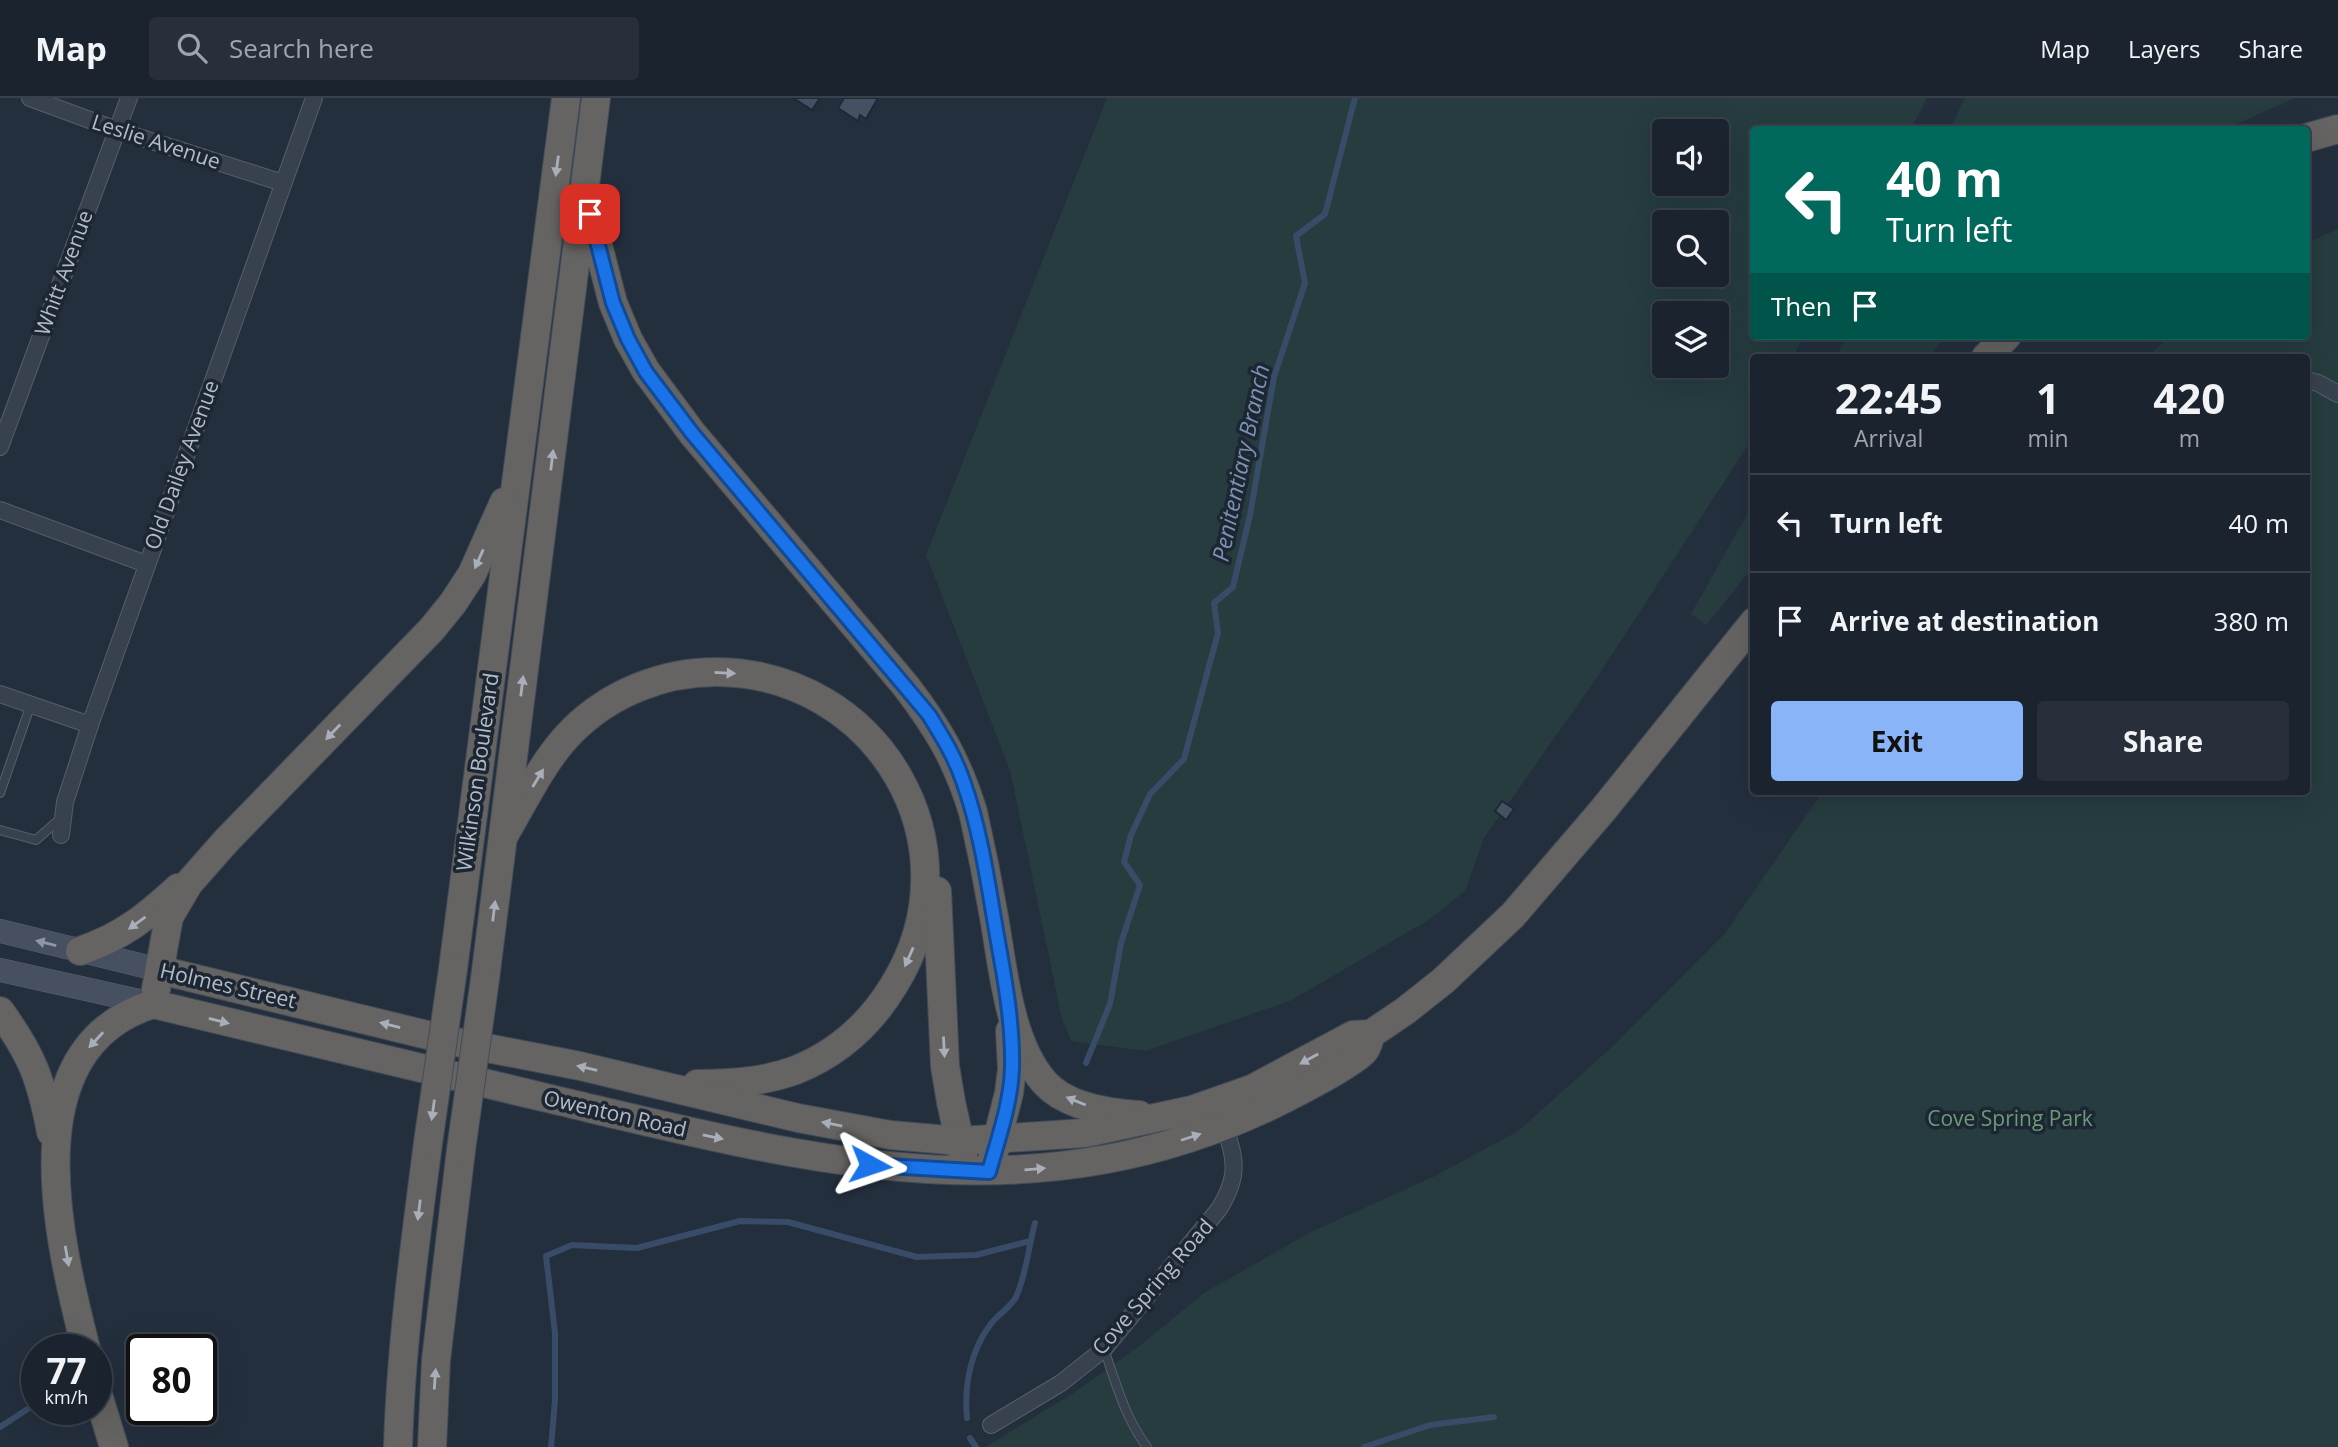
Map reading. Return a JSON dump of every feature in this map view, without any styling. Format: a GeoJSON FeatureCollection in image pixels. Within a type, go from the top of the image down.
{"type":"FeatureCollection","features":[{"type":"Feature","properties":{"kind":"highway","name":"Wilkinson Boulevard"},"geometry":{"type":"LineString","coordinates":[[398,1447],[401,1381],[414,1251],[566,98]]}},
{"type":"Feature","properties":{"kind":"highway","name":"Wilkinson Boulevard"},"geometry":{"type":"LineString","coordinates":[[432,1447],[436,1360],[461,1150],[550,480],[596,98]]}},
{"type":"Feature","properties":{"kind":"highway"},"geometry":{"type":"LineString","coordinates":[[2310,137],[2338,129]]}},
{"type":"Feature","properties":{"kind":"highway"},"geometry":{"type":"LineString","coordinates":[[584,191],[613,303],[646,372],[692,433],[905,685],[929,715],[948,746],[963,779],[973,812],[1015,1024],[1033,1067],[1047,1085],[1067,1098],[1100,1110],[1124,1114],[1221,1114],[1283,1100],[1348,1063],[1366,1050],[1371,1034],[1444,981],[1480,949],[1527,900],[1750,627]]}},
{"type":"Feature","properties":{"kind":"highway"},"geometry":{"type":"LineString","coordinates":[[1989,354],[2003,340]]}},
{"type":"Feature","properties":{"kind":"highway"},"geometry":{"type":"LineString","coordinates":[[80,951],[109,941],[132,927],[206,862],[382,681],[453,603],[472,574],[516,474]]}},
{"type":"Feature","properties":{"kind":"highway"},"geometry":{"type":"LineString","coordinates":[[503,837],[552,755],[572,731],[595,711],[620,696],[646,684],[702,672],[759,677],[787,684],[839,711],[863,730],[884,753],[906,788],[927,837],[934,868],[940,929],[945,1066],[960,1141],[978,1172],[998,1139],[1009,1093],[1012,1069],[1008,994]]}},
{"type":"Feature","properties":{"kind":"highway"},"geometry":{"type":"LineString","coordinates":[[653,1084],[740,1083],[795,1070],[846,1042],[886,1000],[913,948],[926,890],[926,859],[920,826],[906,788]]}},
{"type":"Feature","properties":{"kind":"highway"},"geometry":{"type":"LineString","coordinates":[[55,1175],[58,1124],[63,1096],[72,1072],[100,1034],[130,1012],[153,1004],[169,918],[177,901],[206,862]]}},
{"type":"Feature","properties":{"kind":"highway","name":"Holmes Street"},"geometry":{"type":"LineString","coordinates":[[160,970],[456,1042],[580,1066],[653,1084]]}},
{"type":"Feature","properties":{"kind":"highway","name":"Holmes Street"},"geometry":{"type":"LineString","coordinates":[[153,1004],[455,1077]]}},
{"type":"Feature","properties":{"kind":"highway"},"geometry":{"type":"LineString","coordinates":[[0,1011],[22,1042],[36,1070],[44,1100],[72,1290],[82,1334]]}},
{"type":"Feature","properties":{"kind":"highway","name":"Owenton Road"},"geometry":{"type":"LineString","coordinates":[[455,1077],[666,1127],[848,1163],[978,1172],[1084,1163],[1126,1156],[1221,1114]]}},
{"type":"Feature","properties":{"kind":"highway"},"geometry":{"type":"LineString","coordinates":[[653,1084],[848,1128],[890,1135],[960,1141],[1085,1133],[1166,1116]]}},
{"type":"Feature","properties":{"kind":"highway"},"geometry":{"type":"LineString","coordinates":[[107,1425],[114,1447]]}},
{"type":"Feature","properties":{"kind":"main road","name":"Holmes Street"},"geometry":{"type":"LineString","coordinates":[[0,931],[160,970]]}},
{"type":"Feature","properties":{"kind":"main road","name":"Holmes Street"},"geometry":{"type":"LineString","coordinates":[[0,970],[153,1004]]}},
{"type":"Feature","properties":{"kind":"street","name":"Leslie Avenue"},"geometry":{"type":"LineString","coordinates":[[30,98],[117,130],[283,183]]}},
{"type":"Feature","properties":{"kind":"street","name":"Whitt Avenue"},"geometry":{"type":"LineString","coordinates":[[0,447],[129,98]]}},
{"type":"Feature","properties":{"kind":"street","name":"Old Dailey Avenue"},"geometry":{"type":"LineString","coordinates":[[61,835],[69,786],[314,98]]}},
{"type":"Feature","properties":{"kind":"street"},"geometry":{"type":"LineString","coordinates":[[2310,381],[2338,394]]}},
{"type":"Feature","properties":{"kind":"street"},"geometry":{"type":"LineString","coordinates":[[0,510],[146,564]]}},
{"type":"Feature","properties":{"kind":"street"},"geometry":{"type":"LineString","coordinates":[[0,694],[90,725]]}},
{"type":"Feature","properties":{"kind":"street","name":"Cove Spring Road"},"geometry":{"type":"LineString","coordinates":[[991,1426],[1061,1383],[1104,1349],[1209,1223],[1227,1196],[1235,1171],[1221,1114]]}},
{"type":"Feature","properties":{"kind":"lane"},"geometry":{"type":"LineString","coordinates":[[0,793],[31,704]]}},
{"type":"Feature","properties":{"kind":"lane"},"geometry":{"type":"LineString","coordinates":[[0,830],[36,840],[63,817]]}},
{"type":"Feature","properties":{"kind":"lane"},"geometry":{"type":"LineString","coordinates":[[1104,1349],[1121,1398],[1136,1432],[1147,1447]]}},
{"type":"Feature","properties":{"kind":"green space"},"geometry":{"type":"Polygon","coordinates":[[[1107,98],[1927,98],[1913,126],[1750,126],[1750,340],[1802,340],[1795,354],[1750,354],[1750,442],[1600,673],[1484,838],[1465,891],[1430,919],[1292,1000],[1146,1051],[1071,1041],[1062,1019],[1010,770],[926,555],[1107,98]]]}},
{"type":"Feature","properties":{"kind":"green space"},"geometry":{"type":"Polygon","coordinates":[[[1965,98],[2295,98],[2232,126],[1951,126],[1965,98]]]}},
{"type":"Feature","properties":{"kind":"green space","name":"Cove Spring Park"},"geometry":{"type":"Polygon","coordinates":[[[2338,229],[2338,1447],[985,1447],[1072,1394],[1142,1344],[1204,1293],[1309,1233],[1435,1176],[1518,1131],[1613,1046],[1726,932],[1820,795],[2310,795],[2310,354],[2150,354],[2166,340],[2310,340],[2310,242],[2338,229]]]}},
{"type":"Feature","properties":{"kind":"green space"},"geometry":{"type":"Polygon","coordinates":[[[1845,340],[1943,340],[1931,354],[1838,354],[1845,340]]]}},
{"type":"Feature","properties":{"kind":"green space"},"geometry":{"type":"Polygon","coordinates":[[[1750,509],[1750,571],[1706,625],[1691,614],[1750,509]]]}},
{"type":"Feature","properties":{"kind":"building"},"geometry":{"type":"Polygon","coordinates":[[[793,98],[820,98],[812,110],[793,98]]]}},
{"type":"Feature","properties":{"kind":"building"},"geometry":{"type":"Polygon","coordinates":[[[844,98],[878,98],[866,119],[860,115],[858,121],[838,108],[844,98]]]}},
{"type":"Feature","properties":{"kind":"building"},"geometry":{"type":"Polygon","coordinates":[[[1502,801],[1514,809],[1506,820],[1495,811],[1502,801]]]}},
{"type":"Feature","properties":{"kind":"waterway","name":"Penitentiary Branch"},"geometry":{"type":"LineString","coordinates":[[1086,1063],[1110,1004],[1121,943],[1140,885],[1124,862],[1131,835],[1150,794],[1184,759],[1218,633],[1214,603],[1233,587],[1250,515],[1274,377],[1305,283],[1296,236],[1325,214],[1355,98]]}},
{"type":"Feature","properties":{"kind":"waterway"},"geometry":{"type":"LineString","coordinates":[[551,1447],[555,1400],[555,1333],[546,1256],[572,1245],[637,1248],[740,1221],[788,1222],[917,1257],[976,1255],[1030,1241]]}},
{"type":"Feature","properties":{"kind":"waterway","name":"Penitentiary Branch"},"geometry":{"type":"LineString","coordinates":[[967,1418],[968,1382],[973,1358],[990,1325],[1016,1297],[1035,1223]]}},
{"type":"Feature","properties":{"kind":"waterway"},"geometry":{"type":"LineString","coordinates":[[0,1427],[21,1413]]}},
{"type":"Feature","properties":{"kind":"waterway"},"geometry":{"type":"LineString","coordinates":[[1364,1447],[1430,1425],[1494,1417]]}},
{"type":"Feature","properties":{"kind":"waterway","name":"Penitentiary Branch"},"geometry":{"type":"LineString","coordinates":[[970,1438],[976,1447]]}},
{"type":"Feature","properties":{"kind":"route"},"geometry":{"type":"LineString","coordinates":[[590,214],[613,303],[646,372],[692,433],[929,715],[948,746],[963,779],[973,812],[1008,994],[1011,1044],[1009,1093],[989,1172],[870,1165]]}}]}
